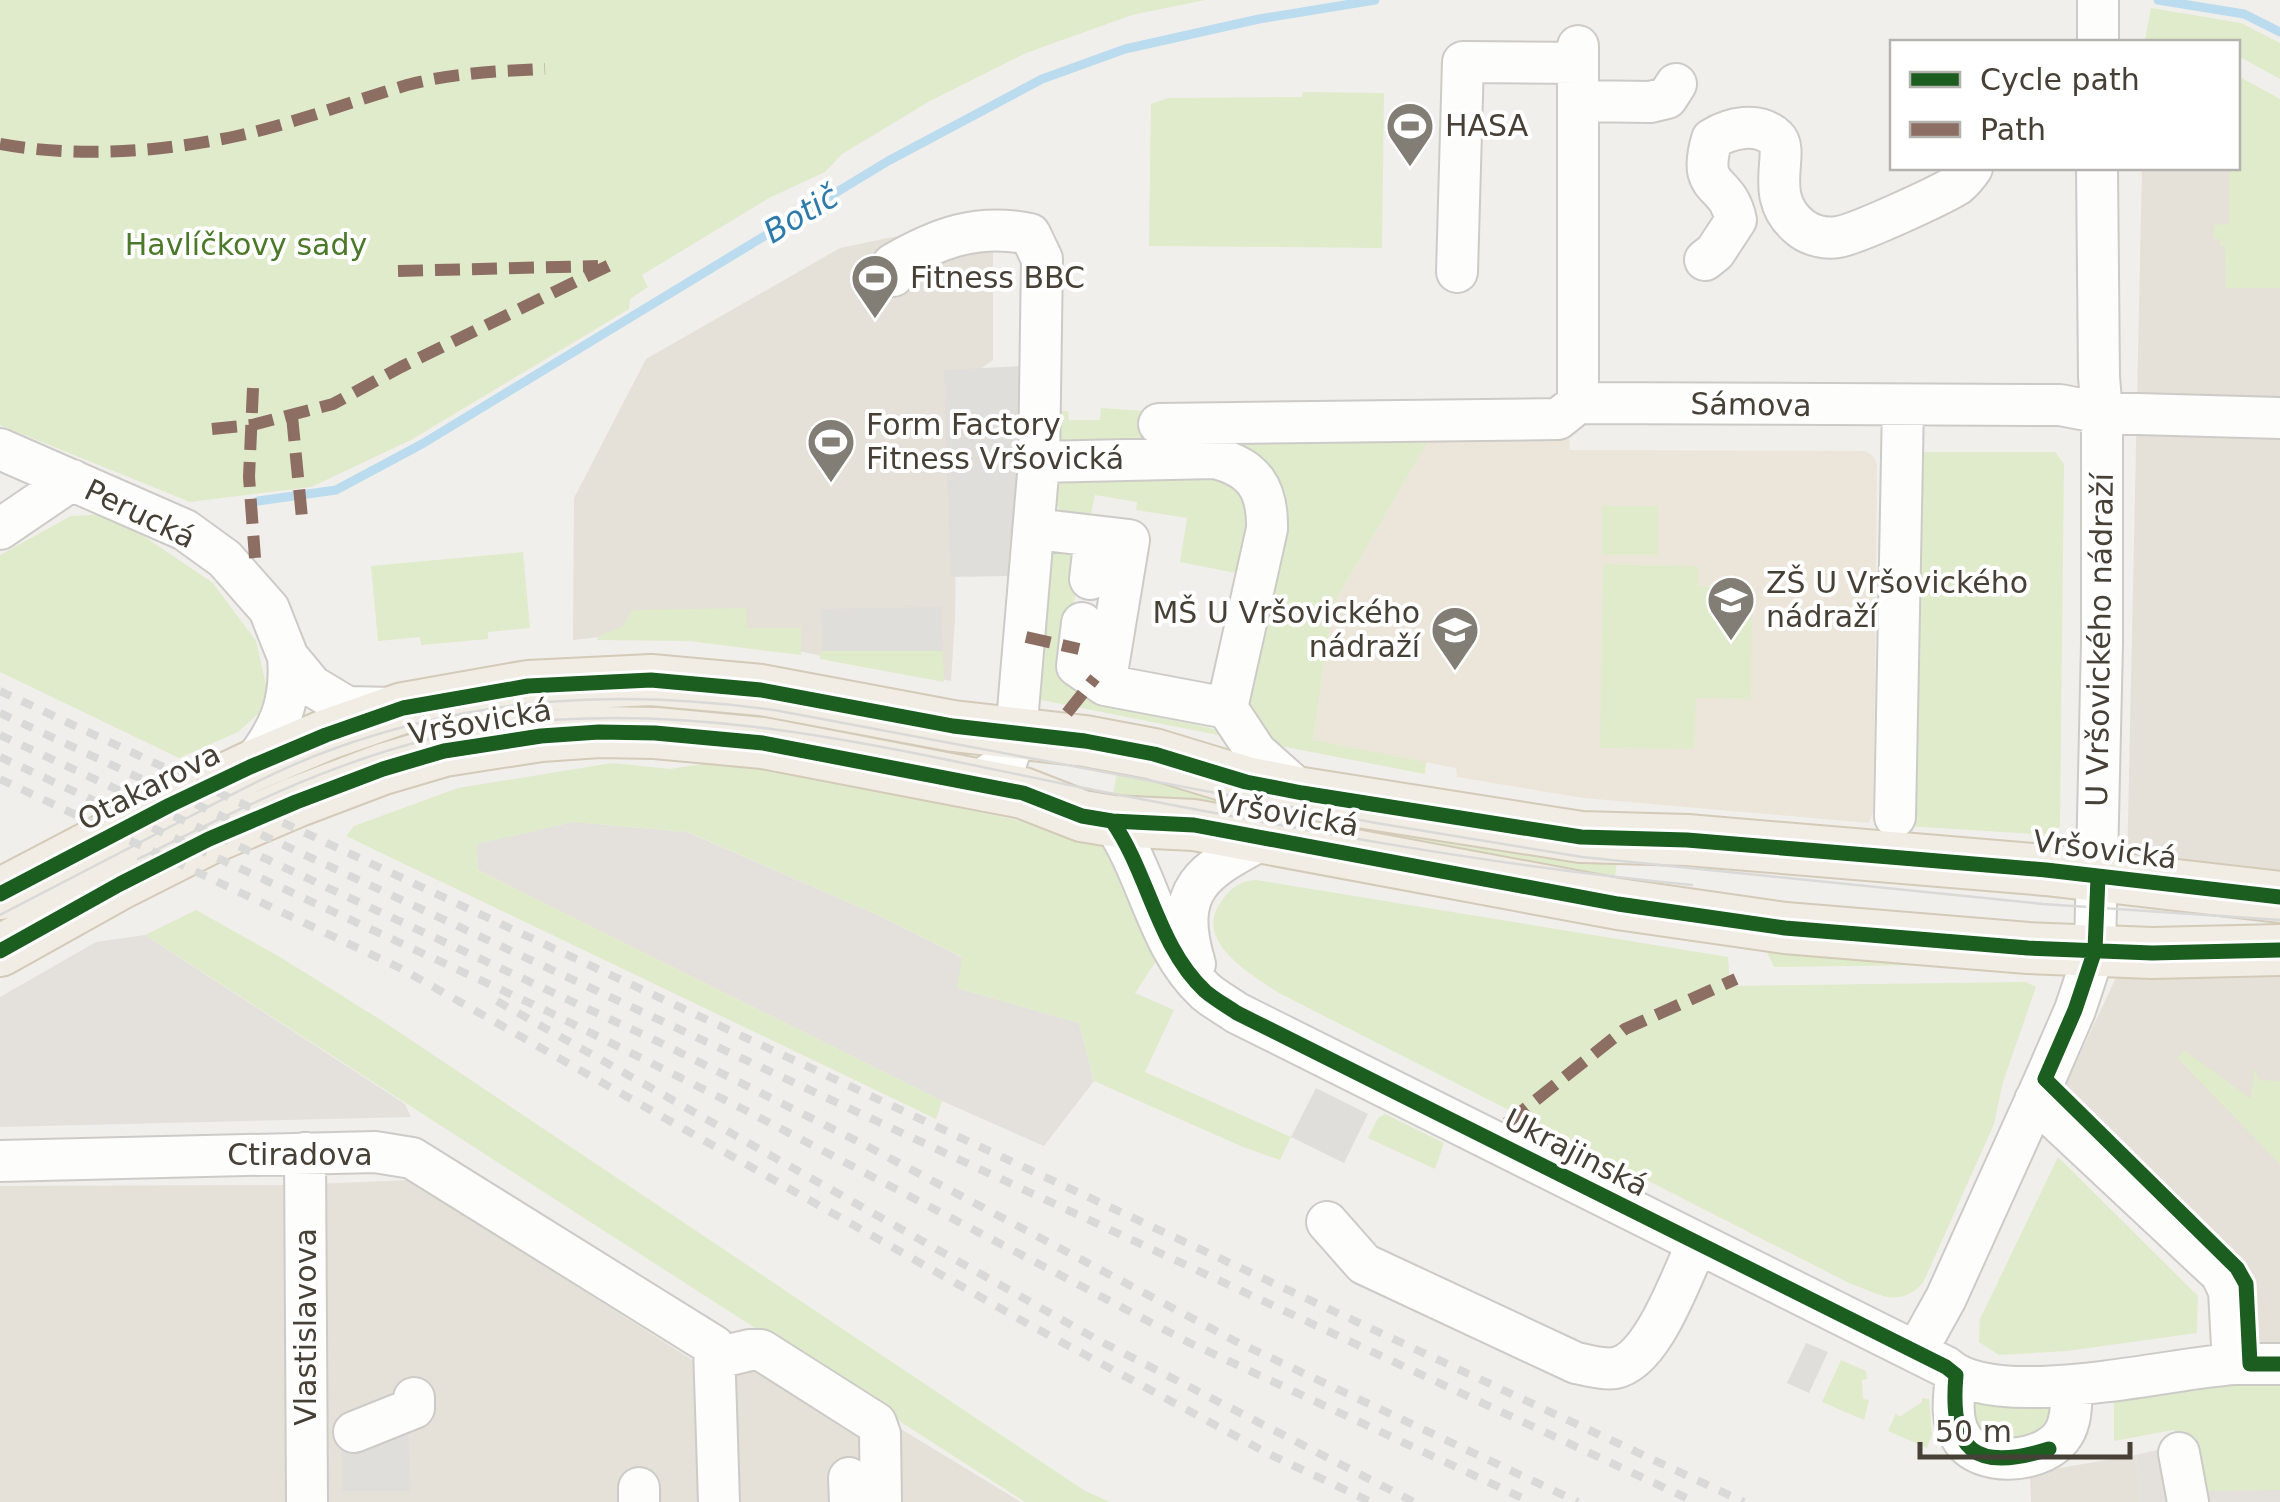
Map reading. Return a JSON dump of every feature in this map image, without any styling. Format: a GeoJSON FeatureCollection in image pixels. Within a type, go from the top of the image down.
{"type":"FeatureCollection","features":[{"type":"Feature","properties":{"kind":"main road","name":"Vršovická"},"geometry":{"type":"LineString","coordinates":[[326,735],[403,708],[528,686],[652,680],[762,690],[954,726],[1086,741],[1154,754],[1246,782],[1302,793],[1581,837],[1687,840],[2098,877],[2280,898]]}},
{"type":"Feature","properties":{"kind":"main road","name":"Vršovická"},"geometry":{"type":"LineString","coordinates":[[0,951],[209,839],[383,768],[495,742],[599,732],[690,735],[763,743],[1023,793],[1082,816],[1194,824],[1682,915],[1904,940],[2152,953],[2280,950]]}},
{"type":"Feature","properties":{"kind":"main road","name":"Otakarova"},"geometry":{"type":"LineString","coordinates":[[0,894],[170,804],[326,735]]}},
{"type":"Feature","properties":{"kind":"street"},"geometry":{"type":"LineString","coordinates":[[2098,0],[2098,40]]}},
{"type":"Feature","properties":{"kind":"street"},"geometry":{"type":"LineString","coordinates":[[1457,272],[1463,62],[1578,70],[1650,102],[1666,98],[1676,84]]}},
{"type":"Feature","properties":{"kind":"street"},"geometry":{"type":"LineString","coordinates":[[1159,424],[1558,419],[1578,403],[1578,70]]}},
{"type":"Feature","properties":{"kind":"street"},"geometry":{"type":"LineString","coordinates":[[1705,260],[1716,252],[1736,220],[1732,202],[1708,175],[1705,162],[1712,139],[1727,130],[1762,130],[1777,139],[1782,149],[1776,184],[1785,210],[1802,229],[1818,237],[1837,238],[1861,229],[1956,185],[1970,170]]}},
{"type":"Feature","properties":{"kind":"street","name":"U Vršovického nádraží"},"geometry":{"type":"LineString","coordinates":[[1916,1352],[1946,1298],[2035,1100],[2075,1010],[2096,950],[2102,413],[2097,170]]}},
{"type":"Feature","properties":{"kind":"street"},"geometry":{"type":"LineString","coordinates":[[893,276],[893,264],[930,243],[964,232],[991,229],[1030,234],[1042,258],[1040,462],[1016,734],[1006,763],[976,784]]}},
{"type":"Feature","properties":{"kind":"street","name":"Sámova"},"geometry":{"type":"LineString","coordinates":[[1578,403],[2060,405],[2102,413],[2280,418]]}},
{"type":"Feature","properties":{"kind":"street"},"geometry":{"type":"LineString","coordinates":[[1895,817],[1903,406]]}},
{"type":"Feature","properties":{"kind":"street","name":"Perucká"},"geometry":{"type":"LineString","coordinates":[[0,449],[185,530],[225,559],[269,609],[288,658],[312,686],[347,707],[403,708]]}},
{"type":"Feature","properties":{"kind":"street"},"geometry":{"type":"LineString","coordinates":[[1040,462],[1214,458],[1230,462],[1258,484],[1268,506],[1267,530],[1227,708],[1256,752],[1302,793]]}},
{"type":"Feature","properties":{"kind":"street"},"geometry":{"type":"LineString","coordinates":[[0,529],[72,480]]}},
{"type":"Feature","properties":{"kind":"street"},"geometry":{"type":"LineString","coordinates":[[1035,529],[1129,540],[1105,686]]}},
{"type":"Feature","properties":{"kind":"street"},"geometry":{"type":"LineString","coordinates":[[1090,580],[1095,536]]}},
{"type":"Feature","properties":{"kind":"street"},"geometry":{"type":"LineString","coordinates":[[1082,623],[1077,666],[1105,686],[1227,708]]}},
{"type":"Feature","properties":{"kind":"street","name":"Perucká"},"geometry":{"type":"LineString","coordinates":[[250,767],[275,735],[284,714],[288,658]]}},
{"type":"Feature","properties":{"kind":"street","name":"Ukrajinská"},"geometry":{"type":"LineString","coordinates":[[1112,821],[1142,874],[1166,937],[1206,991],[1294,1043],[1956,1375],[2000,1384],[2072,1387],[2233,1364],[2280,1364]]}},
{"type":"Feature","properties":{"kind":"street"},"geometry":{"type":"LineString","coordinates":[[1206,991],[1187,932],[1187,908],[1212,868],[1264,838]]}},
{"type":"Feature","properties":{"kind":"street"},"geometry":{"type":"LineString","coordinates":[[2035,1100],[2222,1274],[2229,1291],[2233,1364]]}},
{"type":"Feature","properties":{"kind":"street","name":"Ctiradova"},"geometry":{"type":"LineString","coordinates":[[0,1161],[375,1152],[412,1158],[714,1346],[717,1358]]}},
{"type":"Feature","properties":{"kind":"street","name":"Vlastislavova"},"geometry":{"type":"LineString","coordinates":[[305,1153],[307,1502]]}},
{"type":"Feature","properties":{"kind":"street"},"geometry":{"type":"LineString","coordinates":[[1327,1222],[1364,1264],[1576,1362],[1613,1369],[1635,1360],[1652,1336],[1696,1244]]}},
{"type":"Feature","properties":{"kind":"street"},"geometry":{"type":"LineString","coordinates":[[718,1502],[717,1358],[750,1350],[761,1350],[876,1423],[880,1434],[881,1502]]}},
{"type":"Feature","properties":{"kind":"street"},"geometry":{"type":"LineString","coordinates":[[1956,1375],[1956,1428],[1964,1442],[1987,1458],[2034,1453],[2058,1441],[2068,1423],[2072,1387]]}},
{"type":"Feature","properties":{"kind":"street"},"geometry":{"type":"LineString","coordinates":[[354,1432],[414,1408],[414,1398]]}},
{"type":"Feature","properties":{"kind":"street"},"geometry":{"type":"LineString","coordinates":[[2179,1453],[2188,1502]]}},
{"type":"Feature","properties":{"kind":"shaded area"},"geometry":{"type":"Polygon","coordinates":[[[2280,123],[2280,875],[2127,869],[2142,170],[2240,170],[2280,123]]]}},
{"type":"Feature","properties":{"kind":"shaded area"},"geometry":{"type":"Polygon","coordinates":[[[993,216],[993,360],[958,385],[951,681],[741,640],[646,632],[573,640],[574,498],[646,359],[840,248],[993,216]]]}},
{"type":"Feature","properties":{"kind":"shaded area"},"geometry":{"type":"Polygon","coordinates":[[[1022,366],[1020,553],[1009,554],[1008,576],[950,577],[944,370],[1022,366]]]}},
{"type":"Feature","properties":{"kind":"shaded area"},"geometry":{"type":"Polygon","coordinates":[[[1434,431],[1569,433],[1570,450],[1866,451],[1874,457],[1875,681],[1873,812],[1869,823],[1583,798],[1457,777],[1456,768],[1313,741],[1333,605],[1434,431]]]}},
{"type":"Feature","properties":{"kind":"shaded area"},"geometry":{"type":"Polygon","coordinates":[[[941,607],[943,651],[822,651],[821,609],[941,607]]]}},
{"type":"Feature","properties":{"kind":"shaded area"},"geometry":{"type":"Polygon","coordinates":[[[573,822],[687,832],[880,916],[963,958],[957,988],[1079,1023],[1094,1081],[1044,1146],[942,1101],[478,870],[476,844],[573,822]]]}},
{"type":"Feature","properties":{"kind":"shaded area"},"geometry":{"type":"Polygon","coordinates":[[[145,935],[405,1104],[411,1117],[0,1127],[0,997],[96,942],[145,935]]]}},
{"type":"Feature","properties":{"kind":"shaded area"},"geometry":{"type":"Polygon","coordinates":[[[2120,969],[2280,974],[2280,1346],[2243,1347],[2240,1289],[2075,1117],[2066,1084],[2120,969]]]}},
{"type":"Feature","properties":{"kind":"shaded area"},"geometry":{"type":"Polygon","coordinates":[[[1316,1088],[1368,1114],[1344,1163],[1291,1137],[1316,1088]]]}},
{"type":"Feature","properties":{"kind":"shaded area"},"geometry":{"type":"Polygon","coordinates":[[[410,1180],[697,1363],[753,1339],[1021,1502],[0,1502],[0,1186],[289,1185],[410,1180]]]}},
{"type":"Feature","properties":{"kind":"shaded area"},"geometry":{"type":"Polygon","coordinates":[[[1806,1343],[1828,1352],[1809,1393],[1787,1383],[1806,1343]]]}},
{"type":"Feature","properties":{"kind":"shaded area"},"geometry":{"type":"Polygon","coordinates":[[[407,1411],[411,1491],[342,1491],[341,1417],[407,1411]]]}},
{"type":"Feature","properties":{"kind":"shaded area"},"geometry":{"type":"Polygon","coordinates":[[[2280,1420],[2280,1502],[2141,1502],[2136,1455],[2280,1420]]]}},
{"type":"Feature","properties":{"kind":"shaded area"},"geometry":{"type":"Polygon","coordinates":[[[2136,1455],[2141,1502],[2031,1502],[2030,1473],[2136,1455]]]}},
{"type":"Feature","properties":{"kind":"green space","name":"Havlíčkovy sady"},"geometry":{"type":"Polygon","coordinates":[[[0,0],[1205,0],[1132,15],[1026,53],[930,101],[842,154],[825,172],[769,198],[642,275],[648,287],[630,299],[629,309],[411,440],[311,487],[190,502],[0,425],[0,0]]]}},
{"type":"Feature","properties":{"kind":"green space"},"geometry":{"type":"Polygon","coordinates":[[[2151,8],[2241,23],[2280,43],[2280,79],[2240,57],[2240,40],[2145,40],[2151,8]]]}},
{"type":"Feature","properties":{"kind":"green space"},"geometry":{"type":"Polygon","coordinates":[[[2240,77],[2280,99],[2280,288],[2226,288],[2225,246],[2220,246],[2220,239],[2213,239],[2214,225],[2229,224],[2229,170],[2240,170],[2240,77]]]}},
{"type":"Feature","properties":{"kind":"green space"},"geometry":{"type":"Polygon","coordinates":[[[1303,92],[1384,93],[1382,248],[1149,246],[1151,104],[1168,98],[1302,97],[1303,92]]]}},
{"type":"Feature","properties":{"kind":"green space"},"geometry":{"type":"Polygon","coordinates":[[[1101,408],[1434,431],[1333,605],[1313,740],[1426,762],[1425,774],[1270,744],[1246,714],[1273,489],[1061,441],[1060,411],[1068,411],[1069,420],[1100,420],[1101,408]]]}},
{"type":"Feature","properties":{"kind":"green space"},"geometry":{"type":"Polygon","coordinates":[[[1911,452],[2055,452],[2064,464],[2060,826],[2050,835],[1905,826],[1911,452]]]}},
{"type":"Feature","properties":{"kind":"green space"},"geometry":{"type":"Polygon","coordinates":[[[1208,473],[1226,482],[1245,502],[1249,526],[1241,574],[1180,562],[1187,518],[1136,510],[1137,502],[1095,495],[1090,518],[1063,515],[1055,502],[1055,487],[1064,478],[1208,473]]]}},
{"type":"Feature","properties":{"kind":"green space"},"geometry":{"type":"Polygon","coordinates":[[[1602,506],[1658,506],[1658,555],[1602,555],[1602,506]]]}},
{"type":"Feature","properties":{"kind":"green space"},"geometry":{"type":"Polygon","coordinates":[[[111,514],[213,583],[256,641],[267,689],[258,714],[238,732],[179,758],[0,672],[0,555],[71,516],[111,514]]]}},
{"type":"Feature","properties":{"kind":"green space"},"geometry":{"type":"Polygon","coordinates":[[[1075,546],[1079,577],[1070,621],[1068,678],[1074,688],[1098,705],[1211,728],[1228,737],[1041,700],[1038,693],[1051,557],[1057,550],[1075,546]]]}},
{"type":"Feature","properties":{"kind":"green space"},"geometry":{"type":"Polygon","coordinates":[[[523,552],[530,628],[488,632],[488,639],[421,645],[420,637],[378,641],[371,566],[523,552]]]}},
{"type":"Feature","properties":{"kind":"green space"},"geometry":{"type":"Polygon","coordinates":[[[1603,564],[1698,566],[1698,586],[1752,587],[1751,699],[1696,698],[1694,749],[1600,748],[1603,564]]]}},
{"type":"Feature","properties":{"kind":"green space"},"geometry":{"type":"Polygon","coordinates":[[[746,608],[747,628],[801,628],[801,655],[689,641],[597,640],[600,635],[622,627],[633,610],[746,608]]]}},
{"type":"Feature","properties":{"kind":"green space"},"geometry":{"type":"Polygon","coordinates":[[[819,651],[943,651],[944,682],[820,659],[819,651]]]}},
{"type":"Feature","properties":{"kind":"green space"},"geometry":{"type":"Polygon","coordinates":[[[729,760],[1099,837],[1107,842],[1160,955],[1135,993],[1174,1010],[1145,1072],[1291,1137],[1280,1160],[1094,1081],[1079,1023],[957,988],[962,957],[880,916],[688,832],[573,822],[477,844],[478,870],[942,1101],[936,1119],[346,836],[354,826],[458,788],[612,763],[670,769],[729,760]]]}},
{"type":"Feature","properties":{"kind":"green space"},"geometry":{"type":"Polygon","coordinates":[[[1118,766],[1618,853],[1613,893],[1112,801],[1118,766]]]}},
{"type":"Feature","properties":{"kind":"green space"},"geometry":{"type":"Polygon","coordinates":[[[1256,880],[1728,957],[1730,986],[2026,982],[2036,987],[2003,1082],[1994,1124],[1923,1283],[1905,1296],[1888,1297],[1851,1284],[1279,993],[1228,954],[1214,928],[1215,914],[1226,895],[1241,883],[1256,880]]]}},
{"type":"Feature","properties":{"kind":"green space"},"geometry":{"type":"Polygon","coordinates":[[[196,910],[384,1022],[1085,1491],[1111,1502],[1025,1502],[145,935],[196,910]]]}},
{"type":"Feature","properties":{"kind":"green space"},"geometry":{"type":"Polygon","coordinates":[[[1762,942],[1923,957],[1924,965],[1774,967],[1762,942]]]}},
{"type":"Feature","properties":{"kind":"green space"},"geometry":{"type":"Polygon","coordinates":[[[2184,1050],[2251,1099],[2254,1068],[2259,1080],[2280,1081],[2280,1164],[2178,1059],[2184,1050]]]}},
{"type":"Feature","properties":{"kind":"green space"},"geometry":{"type":"Polygon","coordinates":[[[1385,1114],[1444,1143],[1435,1169],[1368,1138],[1378,1118],[1385,1114]]]}},
{"type":"Feature","properties":{"kind":"green space"},"geometry":{"type":"Polygon","coordinates":[[[2058,1157],[2198,1296],[2197,1333],[2067,1351],[1999,1355],[1979,1342],[1980,1319],[2058,1157]]]}},
{"type":"Feature","properties":{"kind":"green space"},"geometry":{"type":"Polygon","coordinates":[[[1841,1360],[1866,1371],[1867,1379],[1862,1380],[1863,1399],[1869,1400],[1864,1420],[1822,1402],[1841,1360]]]}},
{"type":"Feature","properties":{"kind":"green space"},"geometry":{"type":"Polygon","coordinates":[[[2280,1379],[2280,1490],[2203,1491],[2185,1435],[2173,1430],[2114,1441],[2114,1397],[2280,1379]]]}},
{"type":"Feature","properties":{"kind":"green space"},"geometry":{"type":"Polygon","coordinates":[[[1922,1398],[1929,1399],[1932,1434],[1927,1448],[1888,1431],[1896,1413],[1899,1417],[1922,1402],[1922,1398]]]}},
{"type":"Feature","properties":{"kind":"green space"},"geometry":{"type":"Polygon","coordinates":[[[1969,1400],[2060,1404],[2034,1432],[2004,1438],[1977,1433],[1969,1400]]]}},
{"type":"Feature","properties":{"kind":"waterway","name":"Botič"},"geometry":{"type":"LineString","coordinates":[[258,501],[336,490],[422,444],[888,161],[1042,79],[1125,49],[1259,19],[1375,0]]}},
{"type":"Feature","properties":{"kind":"waterway","name":"Botič"},"geometry":{"type":"LineString","coordinates":[[2158,0],[2244,14],[2280,32]]}},
{"type":"Feature","properties":{"kind":"tram line"},"geometry":{"type":"LineString","coordinates":[[0,915],[242,789],[333,749],[442,718],[497,708],[606,699],[717,703],[774,710],[1376,823],[1582,857],[2043,904],[2280,920]]}},
{"type":"Feature","properties":{"kind":"tram line"},"geometry":{"type":"LineString","coordinates":[[138,859],[312,778],[402,746],[496,726],[648,718],[799,733],[1394,845],[1692,885]]}},
{"type":"Feature","properties":{"kind":"railway"},"geometry":{"type":"LineString","coordinates":[[0,691],[1744,1502]]}},
{"type":"Feature","properties":{"kind":"railway"},"geometry":{"type":"LineString","coordinates":[[0,713],[1695,1502]]}},
{"type":"Feature","properties":{"kind":"railway"},"geometry":{"type":"LineString","coordinates":[[0,735],[659,1042],[863,1144],[1235,1341],[1578,1502]]}},
{"type":"Feature","properties":{"kind":"railway"},"geometry":{"type":"LineString","coordinates":[[0,757],[547,1011],[1188,1342],[1531,1502]]}},
{"type":"Feature","properties":{"kind":"railway"},"geometry":{"type":"LineString","coordinates":[[0,779],[400,968],[1028,1324],[1269,1454],[1371,1502]]}},
{"type":"Feature","properties":{"kind":"railway"},"geometry":{"type":"LineString","coordinates":[[497,1001],[1096,1339],[1414,1502]]}},
{"type":"Feature","properties":{"kind":"marked path"},"geometry":{"type":"LineString","coordinates":[[0,144],[89,152],[179,146],[259,131],[424,81],[545,69]]}},
{"type":"Feature","properties":{"kind":"marked path"},"geometry":{"type":"LineString","coordinates":[[212,429],[252,425],[333,404],[618,261]]}},
{"type":"Feature","properties":{"kind":"marked path"},"geometry":{"type":"LineString","coordinates":[[398,271],[598,266]]}},
{"type":"Feature","properties":{"kind":"marked path"},"geometry":{"type":"LineString","coordinates":[[253,388],[249,477],[255,558]]}},
{"type":"Feature","properties":{"kind":"marked path"},"geometry":{"type":"LineString","coordinates":[[292,416],[302,518]]}},
{"type":"Feature","properties":{"kind":"marked path"},"geometry":{"type":"LineString","coordinates":[[1026,637],[1079,649]]}},
{"type":"Feature","properties":{"kind":"marked path"},"geometry":{"type":"LineString","coordinates":[[1067,713],[1095,678]]}},
{"type":"Feature","properties":{"kind":"marked path"},"geometry":{"type":"LineString","coordinates":[[1507,1123],[1625,1029],[1736,979]]}},
{"type":"Feature","properties":{"kind":"cycle path"},"geometry":{"type":"LineString","coordinates":[[0,894],[250,767],[403,708],[528,686],[651,680],[761,690],[953,726],[1085,741],[1154,754],[1246,782],[1302,793],[1581,837],[1687,840],[2046,870],[2280,897]]}},
{"type":"Feature","properties":{"kind":"cycle path"},"geometry":{"type":"LineString","coordinates":[[0,951],[209,839],[383,769],[444,751],[541,736],[599,732],[763,743],[1023,793],[1082,816],[1194,825],[1618,904],[1785,928],[2028,948],[2152,953],[2280,950]]}},
{"type":"Feature","properties":{"kind":"cycle path"},"geometry":{"type":"LineString","coordinates":[[1112,821],[1175,953],[1216,1000],[1946,1367],[1956,1375],[1957,1422],[1972,1450],[2002,1458],[2049,1449]]}},
{"type":"Feature","properties":{"kind":"cycle path"},"geometry":{"type":"LineString","coordinates":[[2098,877],[2095,950],[2075,1010],[2045,1079],[2237,1268],[2246,1284],[2250,1364],[2280,1364]]}},
{"type":"Feature","properties":{"kind":"place","name":"HASA"},"geometry":{"type":"Point","coordinates":[1410,168]}},
{"type":"Feature","properties":{"kind":"place","name":"Fitness BBC"},"geometry":{"type":"Point","coordinates":[875,320]}},
{"type":"Feature","properties":{"kind":"place","name":"Form Factory Fitness Vršovická"},"geometry":{"type":"Point","coordinates":[831,484]}},
{"type":"Feature","properties":{"kind":"place","name":"ZŠ U Vršovického nádraží"},"geometry":{"type":"Point","coordinates":[1731,642]}},
{"type":"Feature","properties":{"kind":"place","name":"MŠ U Vršovického nádraží"},"geometry":{"type":"Point","coordinates":[1455,672]}}]}
